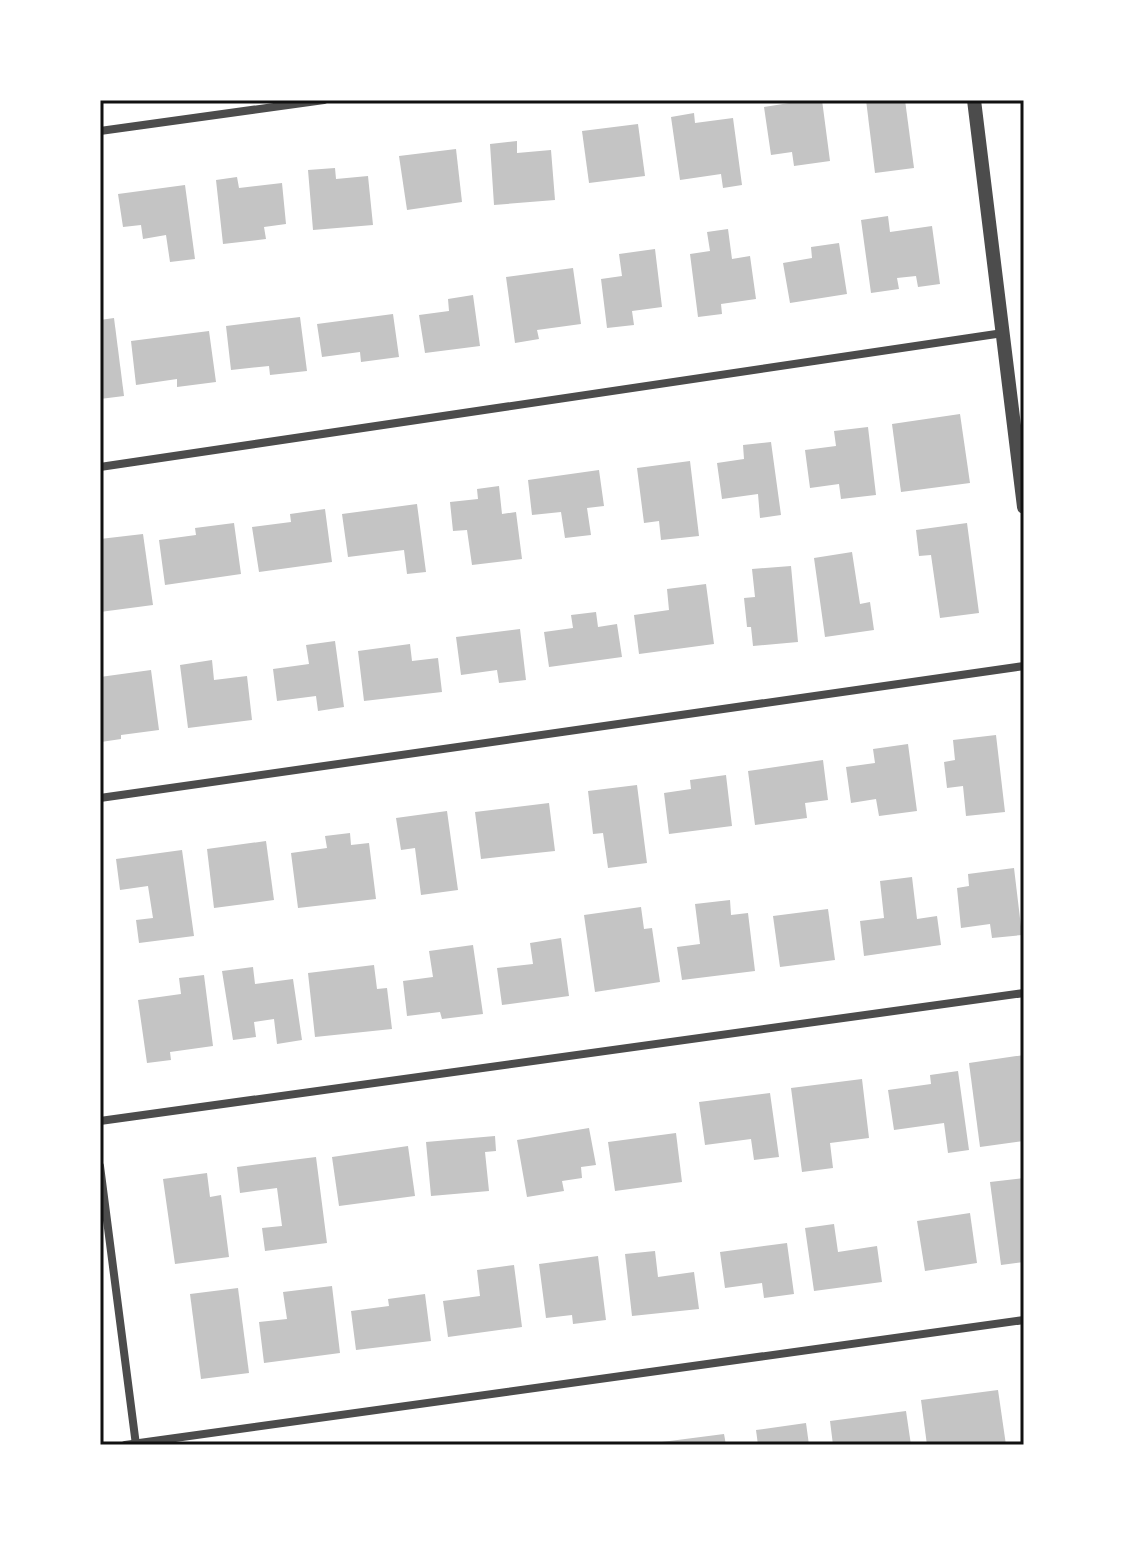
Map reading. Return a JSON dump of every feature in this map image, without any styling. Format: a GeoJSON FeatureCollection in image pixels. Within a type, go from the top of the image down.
{"type":"FeatureCollection","features":[{"type":"Feature","properties":{"kind":"street"},"geometry":{"type":"LineString","coordinates":[[100,131],[324,100]]}},
{"type":"Feature","properties":{"kind":"street"},"geometry":{"type":"LineString","coordinates":[[974,100],[1024,507]]}},
{"type":"Feature","properties":{"kind":"street"},"geometry":{"type":"LineString","coordinates":[[100,467],[1003,333]]}},
{"type":"Feature","properties":{"kind":"street"},"geometry":{"type":"LineString","coordinates":[[100,798],[1024,666]]}},
{"type":"Feature","properties":{"kind":"street"},"geometry":{"type":"LineString","coordinates":[[100,1121],[1024,993]]}},
{"type":"Feature","properties":{"kind":"street"},"geometry":{"type":"LineString","coordinates":[[100,1166],[136,1444]]}},
{"type":"Feature","properties":{"kind":"street"},"geometry":{"type":"LineString","coordinates":[[125,1445],[1024,1320]]}},
{"type":"Feature","properties":{"kind":"building"},"geometry":{"type":"Polygon","coordinates":[[[822,100],[830,161],[794,166],[792,152],[771,155],[764,107],[822,100]]]}},
{"type":"Feature","properties":{"kind":"building"},"geometry":{"type":"Polygon","coordinates":[[[866,100],[905,100],[914,168],[875,173],[866,100]]]}},
{"type":"Feature","properties":{"kind":"building"},"geometry":{"type":"Polygon","coordinates":[[[694,113],[695,123],[733,118],[742,185],[723,188],[721,174],[680,180],[671,117],[694,113]]]}},
{"type":"Feature","properties":{"kind":"building"},"geometry":{"type":"Polygon","coordinates":[[[638,124],[645,176],[589,183],[582,131],[638,124]]]}},
{"type":"Feature","properties":{"kind":"building"},"geometry":{"type":"Polygon","coordinates":[[[517,141],[517,153],[551,150],[555,200],[494,205],[490,144],[517,141]]]}},
{"type":"Feature","properties":{"kind":"building"},"geometry":{"type":"Polygon","coordinates":[[[456,149],[462,202],[407,210],[399,156],[456,149]]]}},
{"type":"Feature","properties":{"kind":"building"},"geometry":{"type":"Polygon","coordinates":[[[335,168],[336,179],[368,176],[373,225],[313,230],[308,170],[335,168]]]}},
{"type":"Feature","properties":{"kind":"building"},"geometry":{"type":"Polygon","coordinates":[[[237,177],[239,188],[282,183],[286,224],[264,227],[266,239],[223,244],[216,180],[237,177]]]}},
{"type":"Feature","properties":{"kind":"building"},"geometry":{"type":"Polygon","coordinates":[[[185,185],[195,259],[170,262],[166,235],[143,239],[141,225],[123,227],[118,194],[185,185]]]}},
{"type":"Feature","properties":{"kind":"building"},"geometry":{"type":"Polygon","coordinates":[[[888,216],[890,232],[932,226],[940,284],[918,287],[916,276],[897,278],[899,289],[871,293],[861,220],[888,216]]]}},
{"type":"Feature","properties":{"kind":"building"},"geometry":{"type":"Polygon","coordinates":[[[728,229],[732,259],[750,256],[756,299],[721,304],[722,314],[698,317],[690,254],[710,251],[707,232],[728,229]]]}},
{"type":"Feature","properties":{"kind":"building"},"geometry":{"type":"Polygon","coordinates":[[[839,243],[847,294],[790,303],[783,263],[812,258],[811,247],[839,243]]]}},
{"type":"Feature","properties":{"kind":"building"},"geometry":{"type":"Polygon","coordinates":[[[655,249],[662,307],[632,311],[634,325],[607,328],[601,279],[622,276],[619,254],[655,249]]]}},
{"type":"Feature","properties":{"kind":"building"},"geometry":{"type":"Polygon","coordinates":[[[573,268],[581,324],[537,330],[539,339],[515,343],[506,277],[573,268]]]}},
{"type":"Feature","properties":{"kind":"building"},"geometry":{"type":"Polygon","coordinates":[[[473,295],[480,346],[425,353],[419,315],[449,311],[448,299],[473,295]]]}},
{"type":"Feature","properties":{"kind":"building"},"geometry":{"type":"Polygon","coordinates":[[[393,314],[399,357],[361,362],[360,352],[322,357],[317,324],[393,314]]]}},
{"type":"Feature","properties":{"kind":"building"},"geometry":{"type":"Polygon","coordinates":[[[300,317],[307,371],[270,375],[269,366],[231,370],[226,326],[300,317]]]}},
{"type":"Feature","properties":{"kind":"building"},"geometry":{"type":"Polygon","coordinates":[[[114,318],[124,396],[100,399],[100,320],[114,318]]]}},
{"type":"Feature","properties":{"kind":"building"},"geometry":{"type":"Polygon","coordinates":[[[209,331],[216,382],[177,387],[177,379],[136,385],[131,341],[209,331]]]}},
{"type":"Feature","properties":{"kind":"building"},"geometry":{"type":"Polygon","coordinates":[[[960,414],[970,483],[901,492],[892,424],[960,414]]]}},
{"type":"Feature","properties":{"kind":"building"},"geometry":{"type":"Polygon","coordinates":[[[868,427],[876,495],[841,499],[839,484],[810,488],[805,450],[836,446],[834,431],[868,427]]]}},
{"type":"Feature","properties":{"kind":"building"},"geometry":{"type":"Polygon","coordinates":[[[771,442],[781,515],[760,518],[758,494],[722,499],[717,463],[744,459],[743,445],[771,442]]]}},
{"type":"Feature","properties":{"kind":"building"},"geometry":{"type":"Polygon","coordinates":[[[690,461],[699,536],[661,540],[659,521],[644,523],[637,468],[690,461]]]}},
{"type":"Feature","properties":{"kind":"building"},"geometry":{"type":"Polygon","coordinates":[[[599,470],[604,506],[587,508],[591,535],[565,538],[561,512],[532,515],[528,480],[599,470]]]}},
{"type":"Feature","properties":{"kind":"building"},"geometry":{"type":"Polygon","coordinates":[[[499,486],[502,514],[516,512],[522,559],[472,565],[467,530],[453,531],[450,502],[478,499],[477,489],[499,486]]]}},
{"type":"Feature","properties":{"kind":"building"},"geometry":{"type":"Polygon","coordinates":[[[417,504],[426,572],[407,574],[404,550],[348,557],[342,514],[417,504]]]}},
{"type":"Feature","properties":{"kind":"building"},"geometry":{"type":"Polygon","coordinates":[[[325,509],[332,562],[259,572],[252,527],[291,522],[290,514],[325,509]]]}},
{"type":"Feature","properties":{"kind":"building"},"geometry":{"type":"Polygon","coordinates":[[[234,523],[241,574],[165,585],[159,540],[196,535],[195,528],[234,523]]]}},
{"type":"Feature","properties":{"kind":"building"},"geometry":{"type":"Polygon","coordinates":[[[967,523],[979,613],[940,618],[931,555],[919,556],[916,530],[967,523]]]}},
{"type":"Feature","properties":{"kind":"building"},"geometry":{"type":"Polygon","coordinates":[[[143,534],[153,605],[100,612],[100,539],[143,534]]]}},
{"type":"Feature","properties":{"kind":"building"},"geometry":{"type":"Polygon","coordinates":[[[852,552],[860,604],[870,602],[874,630],[825,637],[814,558],[852,552]]]}},
{"type":"Feature","properties":{"kind":"building"},"geometry":{"type":"Polygon","coordinates":[[[791,566],[798,642],[753,646],[744,598],[755,597],[752,569],[791,566]]]}},
{"type":"Feature","properties":{"kind":"building"},"geometry":{"type":"Polygon","coordinates":[[[706,584],[714,644],[639,654],[634,615],[669,610],[667,589],[706,584]]]}},
{"type":"Feature","properties":{"kind":"building"},"geometry":{"type":"Polygon","coordinates":[[[596,612],[598,627],[617,624],[622,657],[549,667],[544,632],[573,628],[571,615],[596,612]]]}},
{"type":"Feature","properties":{"kind":"building"},"geometry":{"type":"Polygon","coordinates":[[[520,629],[526,680],[499,683],[497,670],[461,675],[456,637],[520,629]]]}},
{"type":"Feature","properties":{"kind":"building"},"geometry":{"type":"Polygon","coordinates":[[[335,641],[344,707],[318,711],[316,696],[277,701],[273,669],[309,664],[306,645],[335,641]]]}},
{"type":"Feature","properties":{"kind":"building"},"geometry":{"type":"Polygon","coordinates":[[[410,644],[412,661],[438,658],[442,692],[364,701],[358,651],[410,644]]]}},
{"type":"Feature","properties":{"kind":"building"},"geometry":{"type":"Polygon","coordinates":[[[212,660],[214,680],[247,676],[252,720],[188,728],[180,665],[212,660]]]}},
{"type":"Feature","properties":{"kind":"building"},"geometry":{"type":"Polygon","coordinates":[[[151,670],[159,730],[121,735],[121,739],[101,742],[100,677],[151,670]]]}},
{"type":"Feature","properties":{"kind":"building"},"geometry":{"type":"Polygon","coordinates":[[[996,735],[1005,812],[966,816],[963,786],[947,788],[944,762],[955,760],[953,740],[996,735]]]}},
{"type":"Feature","properties":{"kind":"building"},"geometry":{"type":"Polygon","coordinates":[[[908,744],[917,811],[879,816],[876,799],[851,803],[846,767],[875,763],[873,749],[908,744]]]}},
{"type":"Feature","properties":{"kind":"building"},"geometry":{"type":"Polygon","coordinates":[[[823,760],[828,800],[805,803],[807,818],[755,825],[748,771],[823,760]]]}},
{"type":"Feature","properties":{"kind":"building"},"geometry":{"type":"Polygon","coordinates":[[[726,775],[732,826],[669,834],[664,793],[691,789],[690,780],[726,775]]]}},
{"type":"Feature","properties":{"kind":"building"},"geometry":{"type":"Polygon","coordinates":[[[637,785],[647,863],[608,868],[603,833],[593,834],[588,791],[637,785]]]}},
{"type":"Feature","properties":{"kind":"building"},"geometry":{"type":"Polygon","coordinates":[[[549,803],[555,851],[481,859],[475,812],[549,803]]]}},
{"type":"Feature","properties":{"kind":"building"},"geometry":{"type":"Polygon","coordinates":[[[447,811],[458,890],[421,895],[415,848],[401,850],[396,818],[447,811]]]}},
{"type":"Feature","properties":{"kind":"building"},"geometry":{"type":"Polygon","coordinates":[[[350,833],[351,845],[369,843],[376,899],[298,908],[291,853],[327,848],[325,836],[350,833]]]}},
{"type":"Feature","properties":{"kind":"building"},"geometry":{"type":"Polygon","coordinates":[[[266,841],[274,900],[214,908],[207,849],[266,841]]]}},
{"type":"Feature","properties":{"kind":"building"},"geometry":{"type":"Polygon","coordinates":[[[182,850],[194,936],[139,943],[136,920],[153,918],[148,886],[120,890],[116,859],[182,850]]]}},
{"type":"Feature","properties":{"kind":"building"},"geometry":{"type":"Polygon","coordinates":[[[1014,868],[1022,935],[992,938],[990,924],[961,928],[957,888],[969,886],[968,874],[1014,868]]]}},
{"type":"Feature","properties":{"kind":"building"},"geometry":{"type":"Polygon","coordinates":[[[912,877],[917,919],[937,916],[941,945],[864,956],[860,921],[884,918],[880,881],[912,877]]]}},
{"type":"Feature","properties":{"kind":"building"},"geometry":{"type":"Polygon","coordinates":[[[730,900],[731,915],[748,913],[755,971],[682,980],[677,947],[700,944],[695,904],[730,900]]]}},
{"type":"Feature","properties":{"kind":"building"},"geometry":{"type":"Polygon","coordinates":[[[641,907],[644,929],[652,928],[660,982],[595,992],[584,915],[641,907]]]}},
{"type":"Feature","properties":{"kind":"building"},"geometry":{"type":"Polygon","coordinates":[[[828,909],[835,960],[780,967],[773,916],[828,909]]]}},
{"type":"Feature","properties":{"kind":"building"},"geometry":{"type":"Polygon","coordinates":[[[561,938],[569,996],[502,1005],[497,968],[533,964],[530,943],[561,938]]]}},
{"type":"Feature","properties":{"kind":"building"},"geometry":{"type":"Polygon","coordinates":[[[473,945],[483,1014],[442,1019],[440,1012],[407,1016],[403,981],[433,977],[429,951],[473,945]]]}},
{"type":"Feature","properties":{"kind":"building"},"geometry":{"type":"Polygon","coordinates":[[[374,965],[377,989],[387,988],[392,1029],[315,1037],[308,973],[374,965]]]}},
{"type":"Feature","properties":{"kind":"building"},"geometry":{"type":"Polygon","coordinates":[[[253,967],[255,984],[293,979],[302,1040],[277,1044],[274,1019],[254,1022],[256,1037],[233,1040],[222,971],[253,967]]]}},
{"type":"Feature","properties":{"kind":"building"},"geometry":{"type":"Polygon","coordinates":[[[204,975],[213,1046],[170,1052],[171,1060],[147,1063],[138,1000],[181,994],[179,978],[204,975]]]}},
{"type":"Feature","properties":{"kind":"building"},"geometry":{"type":"Polygon","coordinates":[[[1024,1055],[1024,1141],[980,1147],[969,1063],[1024,1055]]]}},
{"type":"Feature","properties":{"kind":"building"},"geometry":{"type":"Polygon","coordinates":[[[958,1071],[969,1150],[948,1153],[944,1123],[894,1130],[888,1090],[931,1084],[930,1075],[958,1071]]]}},
{"type":"Feature","properties":{"kind":"building"},"geometry":{"type":"Polygon","coordinates":[[[862,1079],[869,1138],[830,1143],[833,1168],[802,1172],[791,1088],[862,1079]]]}},
{"type":"Feature","properties":{"kind":"building"},"geometry":{"type":"Polygon","coordinates":[[[770,1093],[779,1157],[754,1160],[751,1139],[705,1145],[699,1102],[770,1093]]]}},
{"type":"Feature","properties":{"kind":"building"},"geometry":{"type":"Polygon","coordinates":[[[589,1128],[596,1165],[581,1167],[582,1178],[562,1181],[564,1191],[527,1197],[517,1140],[589,1128]]]}},
{"type":"Feature","properties":{"kind":"building"},"geometry":{"type":"Polygon","coordinates":[[[676,1133],[682,1182],[615,1191],[608,1142],[676,1133]]]}},
{"type":"Feature","properties":{"kind":"building"},"geometry":{"type":"Polygon","coordinates":[[[495,1136],[496,1151],[485,1152],[489,1191],[431,1196],[426,1142],[495,1136]]]}},
{"type":"Feature","properties":{"kind":"building"},"geometry":{"type":"Polygon","coordinates":[[[408,1146],[415,1196],[339,1206],[332,1157],[408,1146]]]}},
{"type":"Feature","properties":{"kind":"building"},"geometry":{"type":"Polygon","coordinates":[[[316,1157],[327,1243],[265,1251],[262,1228],[282,1226],[277,1188],[240,1193],[237,1167],[316,1157]]]}},
{"type":"Feature","properties":{"kind":"building"},"geometry":{"type":"Polygon","coordinates":[[[207,1173],[210,1197],[221,1195],[229,1257],[175,1264],[163,1179],[207,1173]]]}},
{"type":"Feature","properties":{"kind":"building"},"geometry":{"type":"Polygon","coordinates":[[[1024,1178],[1024,1262],[1001,1265],[990,1182],[1024,1178]]]}},
{"type":"Feature","properties":{"kind":"building"},"geometry":{"type":"Polygon","coordinates":[[[970,1213],[977,1263],[925,1271],[917,1221],[970,1213]]]}},
{"type":"Feature","properties":{"kind":"building"},"geometry":{"type":"Polygon","coordinates":[[[834,1224],[838,1252],[877,1246],[882,1282],[814,1291],[805,1228],[834,1224]]]}},
{"type":"Feature","properties":{"kind":"building"},"geometry":{"type":"Polygon","coordinates":[[[787,1243],[794,1294],[764,1298],[762,1283],[725,1288],[720,1252],[787,1243]]]}},
{"type":"Feature","properties":{"kind":"building"},"geometry":{"type":"Polygon","coordinates":[[[655,1251],[658,1277],[694,1272],[699,1309],[632,1316],[625,1254],[655,1251]]]}},
{"type":"Feature","properties":{"kind":"building"},"geometry":{"type":"Polygon","coordinates":[[[598,1256],[606,1320],[573,1324],[572,1315],[546,1318],[539,1264],[598,1256]]]}},
{"type":"Feature","properties":{"kind":"building"},"geometry":{"type":"Polygon","coordinates":[[[514,1265],[522,1327],[448,1337],[443,1301],[480,1296],[477,1270],[514,1265]]]}},
{"type":"Feature","properties":{"kind":"building"},"geometry":{"type":"Polygon","coordinates":[[[332,1286],[340,1353],[264,1363],[259,1322],[287,1319],[283,1292],[332,1286]]]}},
{"type":"Feature","properties":{"kind":"building"},"geometry":{"type":"Polygon","coordinates":[[[238,1288],[249,1373],[201,1379],[190,1294],[238,1288]]]}},
{"type":"Feature","properties":{"kind":"building"},"geometry":{"type":"Polygon","coordinates":[[[425,1294],[431,1341],[356,1350],[351,1311],[389,1306],[388,1299],[425,1294]]]}},
{"type":"Feature","properties":{"kind":"building"},"geometry":{"type":"Polygon","coordinates":[[[998,1390],[1006,1445],[927,1445],[921,1400],[998,1390]]]}},
{"type":"Feature","properties":{"kind":"building"},"geometry":{"type":"Polygon","coordinates":[[[906,1411],[911,1445],[833,1445],[830,1421],[906,1411]]]}},
{"type":"Feature","properties":{"kind":"building"},"geometry":{"type":"Polygon","coordinates":[[[806,1423],[809,1445],[758,1445],[756,1430],[806,1423]]]}},
{"type":"Feature","properties":{"kind":"building"},"geometry":{"type":"Polygon","coordinates":[[[724,1434],[726,1445],[654,1445],[654,1443],[724,1434]]]}}]}
